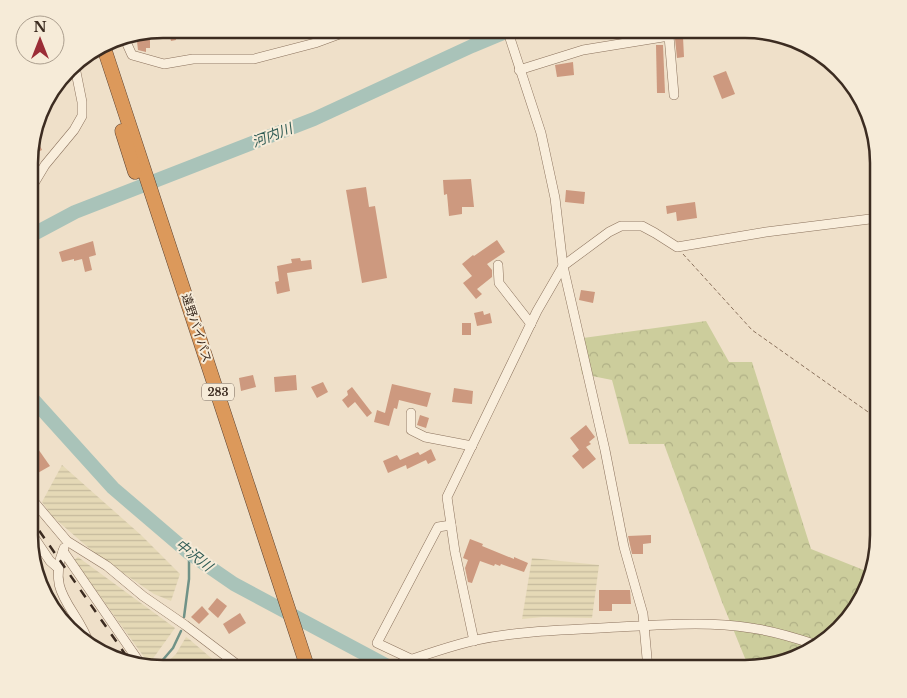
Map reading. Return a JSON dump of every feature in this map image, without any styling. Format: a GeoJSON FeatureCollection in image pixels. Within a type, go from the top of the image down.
{"type":"FeatureCollection","features":[{"type":"Feature","properties":{"kind":"highway","name":"遠野バイパス"},"geometry":{"type":"LineString","coordinates":[[105,52],[147,193],[279,591],[292,632],[298,660]]}},
{"type":"Feature","properties":{"kind":"highway","name":"遠野バイパス"},"geometry":{"type":"LineString","coordinates":[[97,56],[133,149]]}},
{"type":"Feature","properties":{"kind":"highway","name":"遠野バイパス"},"geometry":{"type":"LineString","coordinates":[[292,632],[304,660]]}},
{"type":"Feature","properties":{"kind":"street"},"geometry":{"type":"LineString","coordinates":[[127,43],[132,55],[164,64],[193,59],[254,59],[329,38]]}},
{"type":"Feature","properties":{"kind":"street"},"geometry":{"type":"LineString","coordinates":[[509,38],[541,133],[555,198],[562,266],[605,450],[624,547],[643,614],[647,660]]}},
{"type":"Feature","properties":{"kind":"street"},"geometry":{"type":"LineString","coordinates":[[519,70],[584,50],[657,38]]}},
{"type":"Feature","properties":{"kind":"street"},"geometry":{"type":"LineString","coordinates":[[669,38],[674,95]]}},
{"type":"Feature","properties":{"kind":"street"},"geometry":{"type":"LineString","coordinates":[[38,177],[45,165],[74,130],[82,116],[82,102],[76,72]]}},
{"type":"Feature","properties":{"kind":"street"},"geometry":{"type":"LineString","coordinates":[[474,641],[447,497],[531,324],[562,266],[609,232],[621,226],[642,226],[676,247],[766,232],[870,219]]}},
{"type":"Feature","properties":{"kind":"street"},"geometry":{"type":"LineString","coordinates":[[498,265],[499,283],[531,324]]}},
{"type":"Feature","properties":{"kind":"street"},"geometry":{"type":"LineString","coordinates":[[411,413],[411,430],[425,438],[472,446]]}},
{"type":"Feature","properties":{"kind":"street"},"geometry":{"type":"LineString","coordinates":[[38,507],[67,541],[107,566],[143,596],[231,660]]}},
{"type":"Feature","properties":{"kind":"street"},"geometry":{"type":"LineString","coordinates":[[451,525],[438,527],[377,643],[411,659],[474,641],[543,631],[645,626],[726,625],[752,628],[809,643]]}},
{"type":"Feature","properties":{"kind":"street"},"geometry":{"type":"LineString","coordinates":[[67,541],[58,568],[57,580],[62,594],[85,634]]}},
{"type":"Feature","properties":{"kind":"street"},"geometry":{"type":"LineString","coordinates":[[38,544],[50,562],[58,568]]}},
{"type":"Feature","properties":{"kind":"street"},"geometry":{"type":"LineString","coordinates":[[63,551],[136,658]]}},
{"type":"Feature","properties":{"kind":"path"},"geometry":{"type":"LineString","coordinates":[[676,247],[752,330],[869,413]]}},
{"type":"Feature","properties":{"kind":"shaded area"},"geometry":{"type":"Polygon","coordinates":[[[62,465],[141,535],[180,574],[171,601],[154,594],[98,556],[53,517],[42,502],[62,465]]]}},
{"type":"Feature","properties":{"kind":"shaded area"},"geometry":{"type":"Polygon","coordinates":[[[78,557],[175,628],[152,660],[145,659],[74,560],[78,557]]]}},
{"type":"Feature","properties":{"kind":"shaded area"},"geometry":{"type":"Polygon","coordinates":[[[532,558],[599,565],[592,618],[543,617],[522,619],[532,558]]]}},
{"type":"Feature","properties":{"kind":"shaded area"},"geometry":{"type":"Polygon","coordinates":[[[186,637],[214,660],[170,660],[176,654],[186,637]]]}},
{"type":"Feature","properties":{"kind":"green space"},"geometry":{"type":"Polygon","coordinates":[[[706,321],[729,362],[752,362],[811,549],[864,570],[860,584],[849,605],[827,630],[807,644],[785,654],[769,658],[746,660],[722,602],[664,444],[629,444],[612,380],[582,374],[576,339],[706,321]]]}},
{"type":"Feature","properties":{"kind":"building"},"geometry":{"type":"Polygon","coordinates":[[[675,38],[683,38],[684,57],[677,58],[675,38]]]}},
{"type":"Feature","properties":{"kind":"building"},"geometry":{"type":"Polygon","coordinates":[[[150,39],[150,48],[146,48],[146,52],[138,50],[137,41],[150,39]]]}},
{"type":"Feature","properties":{"kind":"building"},"geometry":{"type":"Polygon","coordinates":[[[656,45],[663,45],[665,93],[657,93],[656,45]]]}},
{"type":"Feature","properties":{"kind":"building"},"geometry":{"type":"Polygon","coordinates":[[[573,62],[574,75],[557,77],[555,65],[573,62]]]}},
{"type":"Feature","properties":{"kind":"building"},"geometry":{"type":"Polygon","coordinates":[[[726,71],[735,94],[722,99],[713,76],[726,71]]]}},
{"type":"Feature","properties":{"kind":"building"},"geometry":{"type":"Polygon","coordinates":[[[471,179],[474,207],[462,207],[462,214],[449,216],[447,194],[444,195],[443,180],[471,179]]]}},
{"type":"Feature","properties":{"kind":"building"},"geometry":{"type":"Polygon","coordinates":[[[366,187],[369,207],[375,206],[387,278],[362,283],[346,190],[366,187]]]}},
{"type":"Feature","properties":{"kind":"building"},"geometry":{"type":"Polygon","coordinates":[[[566,190],[585,192],[584,204],[565,202],[566,190]]]}},
{"type":"Feature","properties":{"kind":"building"},"geometry":{"type":"Polygon","coordinates":[[[695,202],[697,218],[677,221],[676,212],[667,214],[666,206],[695,202]]]}},
{"type":"Feature","properties":{"kind":"building"},"geometry":{"type":"Polygon","coordinates":[[[497,240],[505,252],[487,264],[492,270],[492,277],[477,289],[482,294],[476,299],[463,283],[472,276],[462,264],[497,240]]]}},
{"type":"Feature","properties":{"kind":"building"},"geometry":{"type":"Polygon","coordinates":[[[93,241],[96,255],[89,257],[92,270],[85,272],[82,259],[62,262],[59,252],[93,241]]]}},
{"type":"Feature","properties":{"kind":"building"},"geometry":{"type":"Polygon","coordinates":[[[300,258],[301,261],[311,260],[312,269],[287,273],[290,291],[277,294],[275,282],[279,281],[277,266],[292,263],[291,259],[300,258]]]}},
{"type":"Feature","properties":{"kind":"building"},"geometry":{"type":"Polygon","coordinates":[[[581,290],[595,292],[593,303],[579,300],[581,290]]]}},
{"type":"Feature","properties":{"kind":"building"},"geometry":{"type":"Polygon","coordinates":[[[483,311],[484,315],[490,313],[492,323],[477,326],[474,313],[483,311]]]}},
{"type":"Feature","properties":{"kind":"building"},"geometry":{"type":"Polygon","coordinates":[[[462,323],[471,323],[471,335],[462,335],[462,323]]]}},
{"type":"Feature","properties":{"kind":"building"},"geometry":{"type":"Polygon","coordinates":[[[253,375],[256,387],[241,391],[239,378],[253,375]]]}},
{"type":"Feature","properties":{"kind":"building"},"geometry":{"type":"Polygon","coordinates":[[[296,375],[297,390],[275,392],[274,377],[296,375]]]}},
{"type":"Feature","properties":{"kind":"building"},"geometry":{"type":"Polygon","coordinates":[[[323,382],[328,392],[317,398],[311,387],[323,382]]]}},
{"type":"Feature","properties":{"kind":"building"},"geometry":{"type":"Polygon","coordinates":[[[392,384],[431,393],[427,407],[399,400],[397,409],[394,408],[389,426],[374,422],[377,410],[385,413],[392,384]]]}},
{"type":"Feature","properties":{"kind":"building"},"geometry":{"type":"Polygon","coordinates":[[[352,387],[372,413],[367,417],[355,402],[348,408],[342,400],[348,395],[347,391],[352,387]]]}},
{"type":"Feature","properties":{"kind":"building"},"geometry":{"type":"Polygon","coordinates":[[[454,388],[473,391],[472,404],[452,402],[454,388]]]}},
{"type":"Feature","properties":{"kind":"building"},"geometry":{"type":"Polygon","coordinates":[[[420,415],[429,418],[426,428],[417,425],[420,415]]]}},
{"type":"Feature","properties":{"kind":"building"},"geometry":{"type":"Polygon","coordinates":[[[586,425],[595,437],[589,442],[591,444],[586,447],[596,459],[583,469],[572,456],[579,450],[570,438],[586,425]]]}},
{"type":"Feature","properties":{"kind":"building"},"geometry":{"type":"Polygon","coordinates":[[[38,449],[50,466],[38,473],[38,449]]]}},
{"type":"Feature","properties":{"kind":"building"},"geometry":{"type":"Polygon","coordinates":[[[431,449],[436,460],[428,464],[426,460],[407,469],[406,465],[388,473],[383,461],[397,455],[400,460],[418,452],[420,455],[431,449]]]}},
{"type":"Feature","properties":{"kind":"building"},"geometry":{"type":"Polygon","coordinates":[[[651,535],[651,543],[643,544],[643,554],[632,554],[628,536],[651,535]]]}},
{"type":"Feature","properties":{"kind":"building"},"geometry":{"type":"Polygon","coordinates":[[[470,539],[483,544],[482,546],[528,563],[524,572],[501,564],[500,566],[495,564],[494,566],[480,561],[472,583],[468,582],[465,568],[468,560],[463,558],[470,539]]]}},
{"type":"Feature","properties":{"kind":"building"},"geometry":{"type":"Polygon","coordinates":[[[599,590],[630,590],[631,604],[612,604],[612,611],[599,611],[599,590]]]}},
{"type":"Feature","properties":{"kind":"building"},"geometry":{"type":"Polygon","coordinates":[[[217,598],[227,606],[218,618],[208,609],[217,598]]]}},
{"type":"Feature","properties":{"kind":"building"},"geometry":{"type":"Polygon","coordinates":[[[202,606],[209,614],[199,624],[191,617],[202,606]]]}},
{"type":"Feature","properties":{"kind":"building"},"geometry":{"type":"Polygon","coordinates":[[[240,613],[246,623],[229,634],[223,624],[240,613]]]}},
{"type":"Feature","properties":{"kind":"waterway","name":"河内川"},"geometry":{"type":"LineString","coordinates":[[38,232],[75,212],[314,119],[491,38]]}},
{"type":"Feature","properties":{"kind":"waterway","name":"中沢川"},"geometry":{"type":"LineString","coordinates":[[38,405],[113,488],[189,553],[234,584],[376,660]]}},
{"type":"Feature","properties":{"kind":"waterway"},"geometry":{"type":"LineString","coordinates":[[184,617],[189,579],[189,553]]}},
{"type":"Feature","properties":{"kind":"waterway"},"geometry":{"type":"LineString","coordinates":[[163,660],[173,648],[181,631]]}},
{"type":"Feature","properties":{"kind":"railway"},"geometry":{"type":"LineString","coordinates":[[38,529],[126,655]]}}]}
